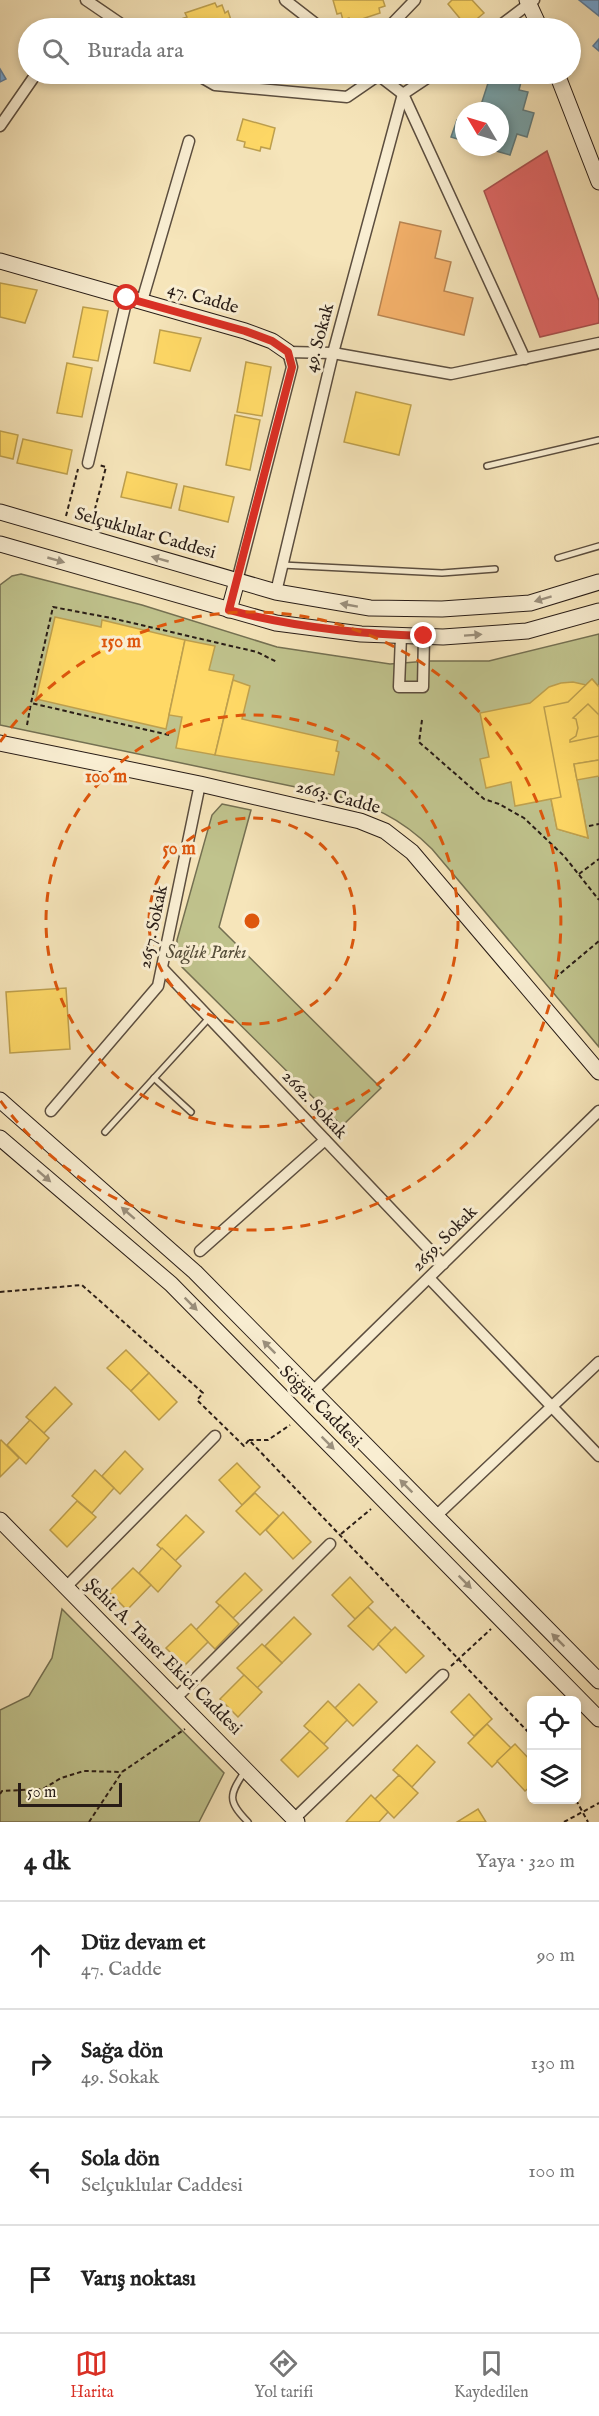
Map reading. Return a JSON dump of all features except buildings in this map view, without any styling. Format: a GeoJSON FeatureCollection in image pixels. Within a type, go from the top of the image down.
{"type":"FeatureCollection","features":[{"type":"Feature","properties":{"kind":"main road"},"geometry":{"type":"LineString","coordinates":[[530,2],[536,18]]}},
{"type":"Feature","properties":{"kind":"main road"},"geometry":{"type":"LineString","coordinates":[[561,84],[599,182]]}},
{"type":"Feature","properties":{"kind":"main road","name":"47. Cadde"},"geometry":{"type":"LineString","coordinates":[[0,261],[245,331],[272,341],[288,352]]}},
{"type":"Feature","properties":{"kind":"main road","name":"Selçuklular Caddesi"},"geometry":{"type":"LineString","coordinates":[[0,512],[276,592],[370,608],[442,609],[530,603],[599,582]]}},
{"type":"Feature","properties":{"kind":"main road"},"geometry":{"type":"LineString","coordinates":[[0,544],[276,623],[362,634],[424,636],[527,631],[599,611]]}},
{"type":"Feature","properties":{"kind":"main road"},"geometry":{"type":"LineString","coordinates":[[229,610],[237,581]]}},
{"type":"Feature","properties":{"kind":"main road","name":"2663. Cadde"},"geometry":{"type":"LineString","coordinates":[[0,743],[200,784],[360,821],[385,831],[412,852],[599,1072]]}},
{"type":"Feature","properties":{"kind":"main road","name":"Söğüt Caddesi"},"geometry":{"type":"LineString","coordinates":[[0,1100],[195,1272],[599,1681]]}},
{"type":"Feature","properties":{"kind":"main road","name":"Söğüt Caddesi"},"geometry":{"type":"LineString","coordinates":[[0,1137],[171,1284],[599,1719]]}},
{"type":"Feature","properties":{"kind":"main road","name":"Şehit A. Taner Ekici Caddesi"},"geometry":{"type":"LineString","coordinates":[[0,1520],[296,1820]]}},
{"type":"Feature","properties":{"kind":"street"},"geometry":{"type":"LineString","coordinates":[[86,0],[112,18]]}},
{"type":"Feature","properties":{"kind":"street"},"geometry":{"type":"LineString","coordinates":[[285,0],[308,18]]}},
{"type":"Feature","properties":{"kind":"street"},"geometry":{"type":"LineString","coordinates":[[398,18],[415,0]]}},
{"type":"Feature","properties":{"kind":"street"},"geometry":{"type":"LineString","coordinates":[[510,18],[530,2]]}},
{"type":"Feature","properties":{"kind":"street"},"geometry":{"type":"LineString","coordinates":[[0,126],[29,84]]}},
{"type":"Feature","properties":{"kind":"street"},"geometry":{"type":"LineString","coordinates":[[212,84],[347,97],[365,84]]}},
{"type":"Feature","properties":{"kind":"street"},"geometry":{"type":"LineString","coordinates":[[390,84],[403,94],[525,359]]}},
{"type":"Feature","properties":{"kind":"street"},"geometry":{"type":"LineString","coordinates":[[403,94],[418,84]]}},
{"type":"Feature","properties":{"kind":"street","name":"49. Sokak"},"geometry":{"type":"LineString","coordinates":[[276,592],[333,353],[403,94]]}},
{"type":"Feature","properties":{"kind":"street"},"geometry":{"type":"LineString","coordinates":[[88,463],[134,300],[189,141]]}},
{"type":"Feature","properties":{"kind":"street"},"geometry":{"type":"LineString","coordinates":[[288,352],[333,353],[451,374],[599,343]]}},
{"type":"Feature","properties":{"kind":"street","name":"49. Sokak"},"geometry":{"type":"LineString","coordinates":[[237,581],[292,367],[288,352]]}},
{"type":"Feature","properties":{"kind":"street"},"geometry":{"type":"LineString","coordinates":[[401,636],[399,687],[423,687],[424,636]]}},
{"type":"Feature","properties":{"kind":"street","name":"2657. Sokak"},"geometry":{"type":"LineString","coordinates":[[51,1111],[158,986],[200,784]]}},
{"type":"Feature","properties":{"kind":"street","name":"2662. Sokak"},"geometry":{"type":"LineString","coordinates":[[162,968],[442,1264]]}},
{"type":"Feature","properties":{"kind":"street","name":"2659. Sokak"},"geometry":{"type":"LineString","coordinates":[[313,1391],[599,1111]]}},
{"type":"Feature","properties":{"kind":"street"},"geometry":{"type":"LineString","coordinates":[[200,1251],[326,1140]]}},
{"type":"Feature","properties":{"kind":"street"},"geometry":{"type":"LineString","coordinates":[[429,1278],[599,1456]]}},
{"type":"Feature","properties":{"kind":"street"},"geometry":{"type":"LineString","coordinates":[[436,1516],[599,1362]]}},
{"type":"Feature","properties":{"kind":"street"},"geometry":{"type":"LineString","coordinates":[[66,1587],[215,1436]]}},
{"type":"Feature","properties":{"kind":"street"},"geometry":{"type":"LineString","coordinates":[[176,1698],[330,1544]]}},
{"type":"Feature","properties":{"kind":"street"},"geometry":{"type":"LineString","coordinates":[[296,1820],[443,1675]]}},
{"type":"Feature","properties":{"kind":"lane"},"geometry":{"type":"LineString","coordinates":[[486,466],[599,440]]}},
{"type":"Feature","properties":{"kind":"lane"},"geometry":{"type":"LineString","coordinates":[[558,558],[599,546]]}},
{"type":"Feature","properties":{"kind":"lane"},"geometry":{"type":"LineString","coordinates":[[282,565],[442,573],[495,569]]}},
{"type":"Feature","properties":{"kind":"lane"},"geometry":{"type":"LineString","coordinates":[[105,1132],[209,1017]]}},
{"type":"Feature","properties":{"kind":"lane"},"geometry":{"type":"LineString","coordinates":[[154,1078],[191,1112]]}},
{"type":"Feature","properties":{"kind":"lane"},"geometry":{"type":"LineString","coordinates":[[246,1769],[234,1788],[232,1799],[233,1804],[248,1822]]}},
{"type":"Feature","properties":{"kind":"path"},"geometry":{"type":"LineString","coordinates":[[62,530],[81,461],[106,467],[87,537]]}},
{"type":"Feature","properties":{"kind":"path"},"geometry":{"type":"LineString","coordinates":[[27,725],[53,607],[111,618],[256,652],[277,662]]}},
{"type":"Feature","properties":{"kind":"path"},"geometry":{"type":"LineString","coordinates":[[31,703],[169,735]]}},
{"type":"Feature","properties":{"kind":"path"},"geometry":{"type":"LineString","coordinates":[[422,720],[419,742],[484,799],[499,804],[524,818],[542,833],[599,900]]}},
{"type":"Feature","properties":{"kind":"path"},"geometry":{"type":"LineString","coordinates":[[589,826],[599,824]]}},
{"type":"Feature","properties":{"kind":"path"},"geometry":{"type":"LineString","coordinates":[[579,874],[599,858]]}},
{"type":"Feature","properties":{"kind":"path"},"geometry":{"type":"LineString","coordinates":[[555,978],[599,941]]}},
{"type":"Feature","properties":{"kind":"path"},"geometry":{"type":"LineString","coordinates":[[0,1293],[82,1286],[203,1393],[197,1400],[244,1446],[249,1440]]}},
{"type":"Feature","properties":{"kind":"path"},"geometry":{"type":"LineString","coordinates":[[249,1440],[268,1440],[302,1417]]}},
{"type":"Feature","properties":{"kind":"path"},"geometry":{"type":"LineString","coordinates":[[249,1440],[527,1732]]}},
{"type":"Feature","properties":{"kind":"path"},"geometry":{"type":"LineString","coordinates":[[330,1544],[383,1499]]}},
{"type":"Feature","properties":{"kind":"path"},"geometry":{"type":"LineString","coordinates":[[443,1675],[502,1619]]}},
{"type":"Feature","properties":{"kind":"path"},"geometry":{"type":"LineString","coordinates":[[89,1822],[122,1772],[197,1720]]}},
{"type":"Feature","properties":{"kind":"path"},"geometry":{"type":"LineString","coordinates":[[0,1794],[2,1791],[43,1789],[61,1778],[84,1771],[122,1772]]}},
{"type":"Feature","properties":{"kind":"path"},"geometry":{"type":"LineString","coordinates":[[564,1822],[599,1803]]}},
{"type":"Feature","properties":{"kind":"path"},"geometry":{"type":"LineString","coordinates":[[578,1804],[588,1822]]}},
{"type":"Feature","properties":{"kind":"green space"},"geometry":{"type":"Polygon","coordinates":[[[21,574],[142,605],[277,647],[390,664],[428,661],[489,661],[599,634],[599,1047],[432,849],[409,829],[384,814],[358,802],[329,794],[0,725],[0,585],[12,576],[21,574]]]}},
{"type":"Feature","properties":{"kind":"green space","name":"Sağlık Parkı"},"geometry":{"type":"Polygon","coordinates":[[[222,804],[251,810],[219,927],[381,1088],[342,1126],[182,967],[177,954],[177,940],[212,815],[222,804]]]}},
{"type":"Feature","properties":{"kind":"green space"},"geometry":{"type":"Polygon","coordinates":[[[62,1609],[224,1773],[199,1822],[0,1822],[0,1710],[29,1696],[52,1658],[62,1609]]]}},
{"type":"Feature","properties":{"kind":"route"},"geometry":{"type":"LineString","coordinates":[[127,298],[245,331],[272,341],[281,345],[288,352],[291,360],[292,367],[229,610],[276,623],[362,634],[424,636]]}}]}
